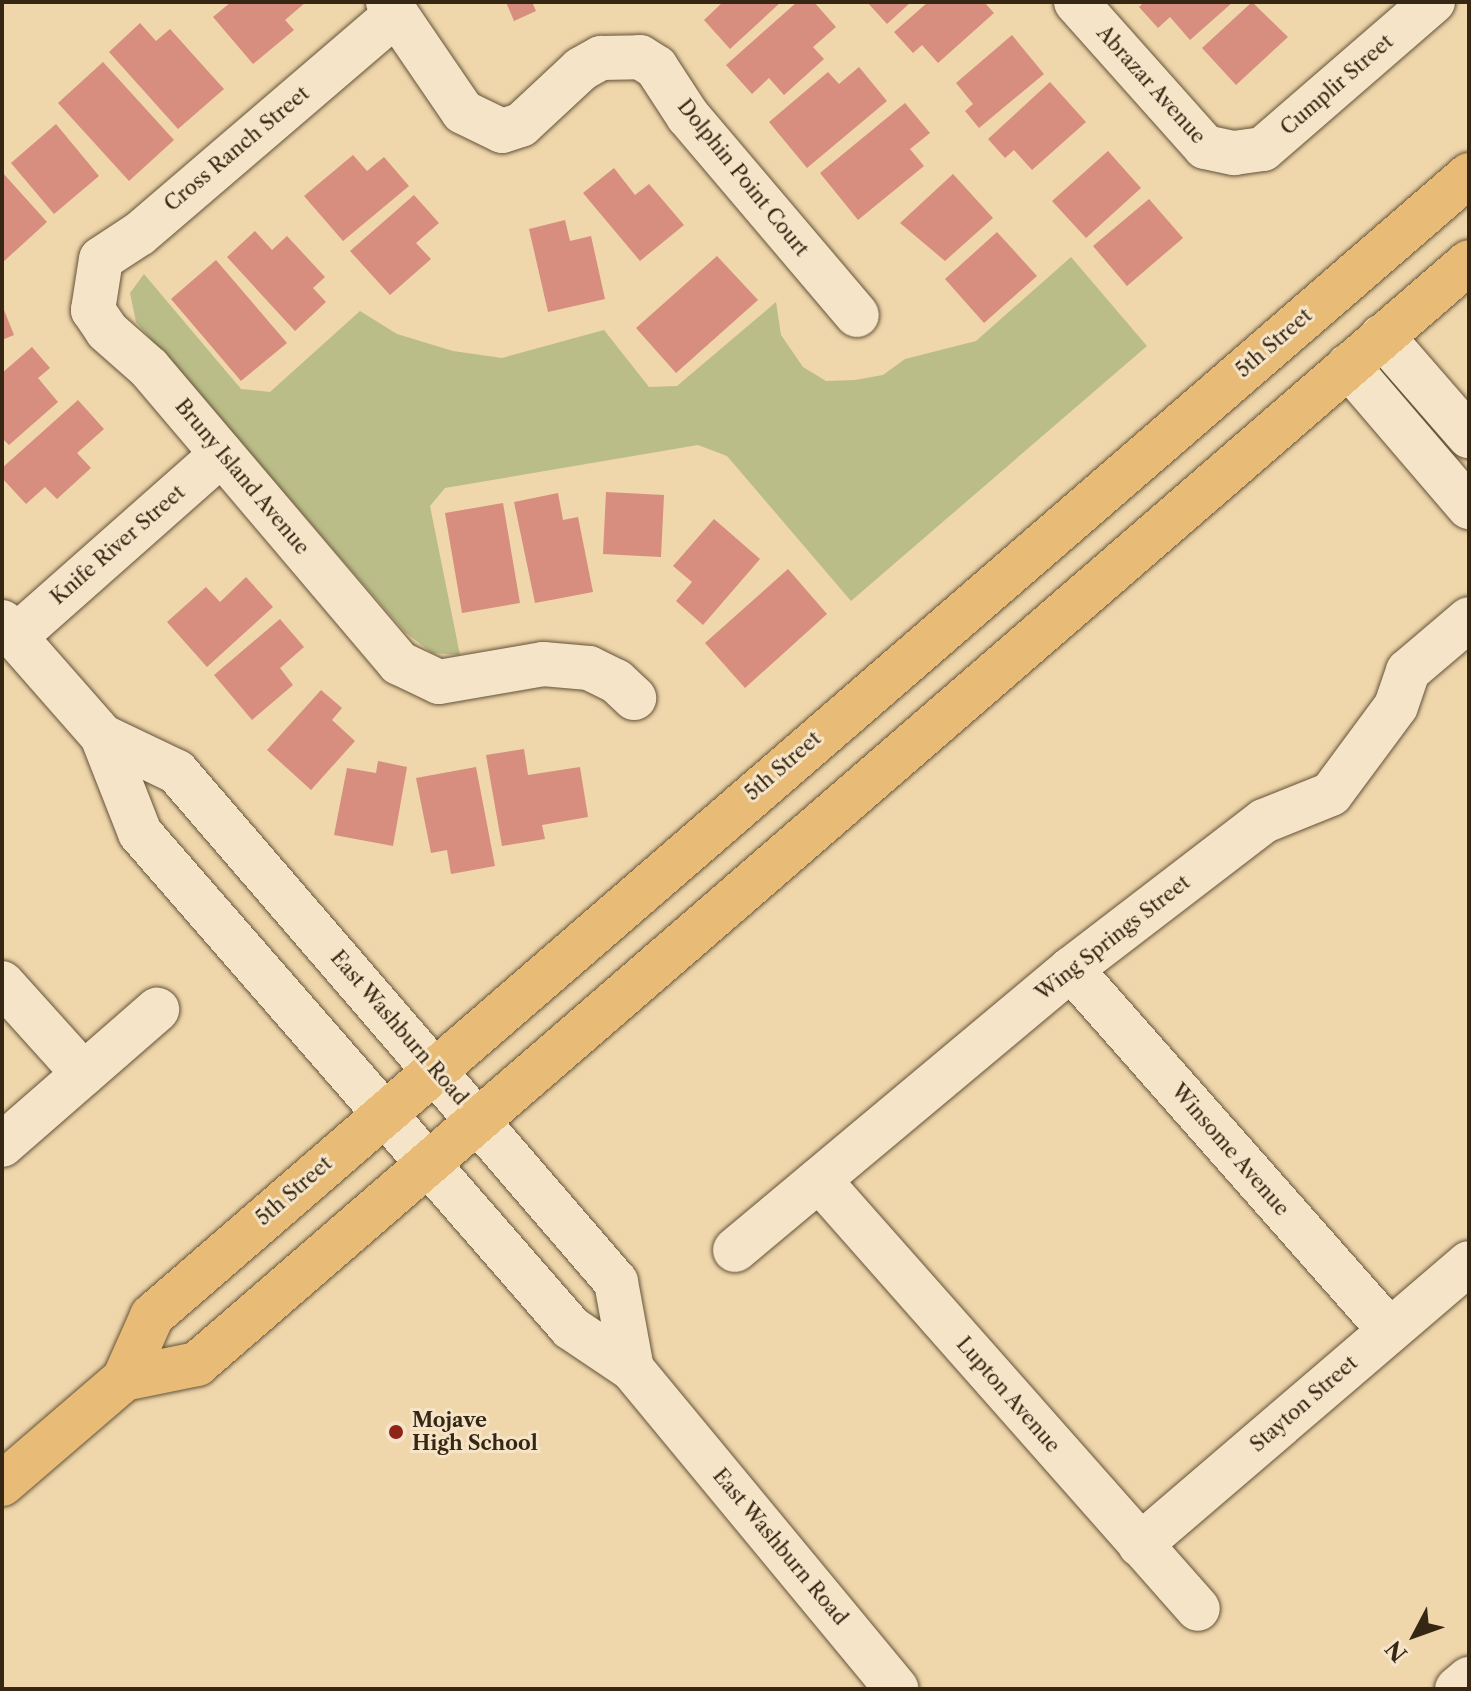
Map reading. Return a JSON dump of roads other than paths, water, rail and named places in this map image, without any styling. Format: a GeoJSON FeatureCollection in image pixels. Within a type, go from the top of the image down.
{"type":"FeatureCollection","features":[{"type":"Feature","properties":{"kind":"main road","name":"5th Street"},"geometry":{"type":"LineString","coordinates":[[2,1484],[124,1379],[152,1316],[383,1112],[1469,175]]}},
{"type":"Feature","properties":{"kind":"main road","name":"5th Street"},"geometry":{"type":"LineString","coordinates":[[124,1379],[197,1364],[425,1161],[1469,262]]}},
{"type":"Feature","properties":{"kind":"street","name":"Abrazar Avenue"},"geometry":{"type":"LineString","coordinates":[[1076,2],[1205,147],[1234,153]]}},
{"type":"Feature","properties":{"kind":"street","name":"Cumplir Street"},"geometry":{"type":"LineString","coordinates":[[1234,153],[1263,149],[1433,2]]}},
{"type":"Feature","properties":{"kind":"street","name":"Dolphin Point Court"},"geometry":{"type":"LineString","coordinates":[[392,8],[441,87],[463,112],[485,126],[502,131],[521,125],[581,69],[601,58],[640,57],[656,67],[688,116],[857,315]]}},
{"type":"Feature","properties":{"kind":"street","name":"Cross Ranch Street"},"geometry":{"type":"LineString","coordinates":[[92,291],[101,259],[139,234],[392,8]]}},
{"type":"Feature","properties":{"kind":"street","name":"Bruny Island Avenue"},"geometry":{"type":"LineString","coordinates":[[92,291],[93,310],[107,331],[149,368],[399,663],[439,682],[543,664],[589,668],[616,681],[634,698]]}},
{"type":"Feature","properties":{"kind":"street"},"geometry":{"type":"LineString","coordinates":[[1382,336],[1469,436]]}},
{"type":"Feature","properties":{"kind":"street"},"geometry":{"type":"LineString","coordinates":[[1348,366],[1466,498]]}},
{"type":"Feature","properties":{"kind":"street","name":"Knife River Street"},"geometry":{"type":"LineString","coordinates":[[8,629],[222,454]]}},
{"type":"Feature","properties":{"kind":"street","name":"Wing Springs Street"},"geometry":{"type":"LineString","coordinates":[[735,1250],[1071,969],[1264,821],[1331,794],[1396,706],[1408,671],[1469,619]]}},
{"type":"Feature","properties":{"kind":"street","name":"East Washburn Road"},"geometry":{"type":"LineString","coordinates":[[8,629],[102,736],[140,833],[571,1328],[632,1369],[897,1689]]}},
{"type":"Feature","properties":{"kind":"street","name":"East Washburn Road"},"geometry":{"type":"LineString","coordinates":[[102,736],[177,772],[435,1068],[616,1282],[632,1369]]}},
{"type":"Feature","properties":{"kind":"street","name":"Winsome Avenue"},"geometry":{"type":"LineString","coordinates":[[1071,969],[1390,1331]]}},
{"type":"Feature","properties":{"kind":"street"},"geometry":{"type":"LineString","coordinates":[[2,983],[84,1074]]}},
{"type":"Feature","properties":{"kind":"street"},"geometry":{"type":"LineString","coordinates":[[2,1145],[157,1010]]}},
{"type":"Feature","properties":{"kind":"street","name":"Lupton Avenue"},"geometry":{"type":"LineString","coordinates":[[819,1180],[1198,1609]]}},
{"type":"Feature","properties":{"kind":"street","name":"Stayton Street"},"geometry":{"type":"LineString","coordinates":[[1140,1545],[1469,1263]]}},
{"type":"Feature","properties":{"kind":"street"},"geometry":{"type":"LineString","coordinates":[[1457,1689],[1469,1679]]}},
{"type":"Feature","properties":{"kind":"place","name":"Mojave High School"},"geometry":{"type":"Point","coordinates":[396,1432]}}]}
